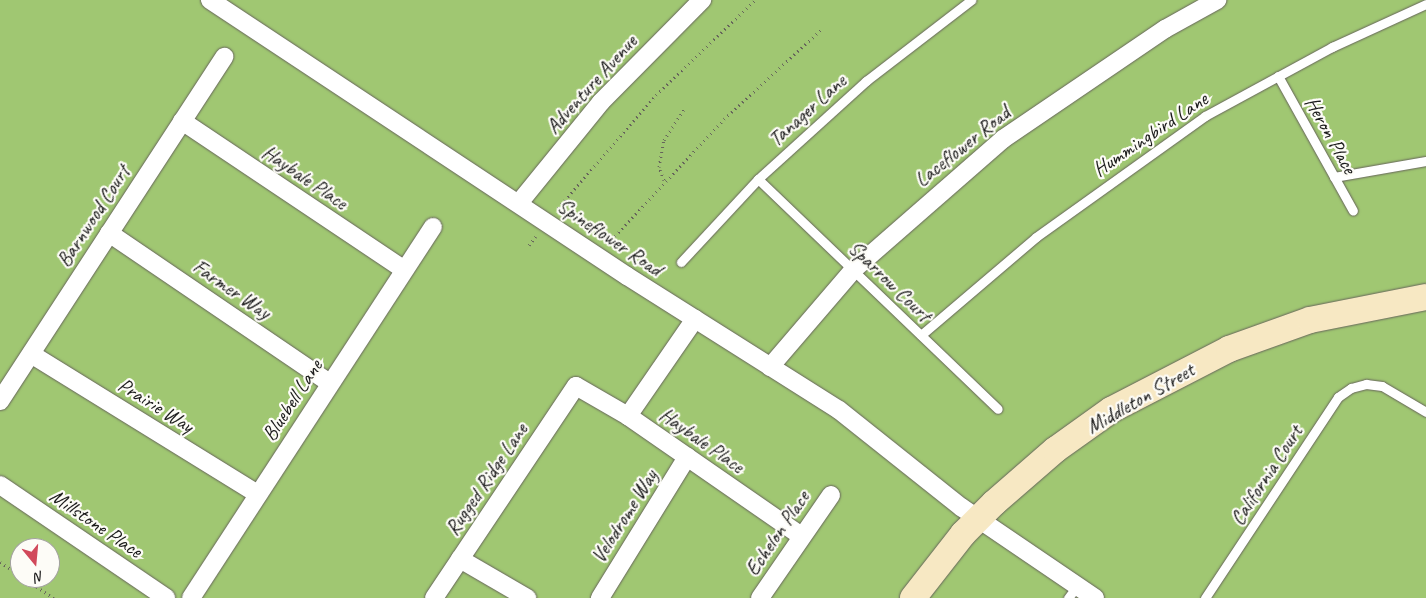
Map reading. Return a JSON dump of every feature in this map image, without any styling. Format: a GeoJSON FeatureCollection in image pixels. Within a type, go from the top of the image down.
{"type":"FeatureCollection","features":[{"type":"Feature","properties":{"kind":"street","name":"Spineflower Road"},"geometry":{"type":"LineString","coordinates":[[210,0],[695,319],[839,410],[1072,592],[1095,598]]}},
{"type":"Feature","properties":{"kind":"street","name":"Adventure Avenue"},"geometry":{"type":"LineString","coordinates":[[519,203],[601,102],[702,0]]}},
{"type":"Feature","properties":{"kind":"street","name":"Laceflower Road"},"geometry":{"type":"LineString","coordinates":[[770,367],[853,270],[1003,139],[1165,29],[1217,0]]}},
{"type":"Feature","properties":{"kind":"street","name":"Barnwood Court"},"geometry":{"type":"LineString","coordinates":[[0,401],[224,57]]}},
{"type":"Feature","properties":{"kind":"street","name":"Haybale Place"},"geometry":{"type":"LineString","coordinates":[[182,122],[403,269]]}},
{"type":"Feature","properties":{"kind":"street","name":"Bluebell Lane"},"geometry":{"type":"LineString","coordinates":[[191,598],[403,269],[433,227]]}},
{"type":"Feature","properties":{"kind":"street","name":"Farmer Way"},"geometry":{"type":"LineString","coordinates":[[109,233],[330,383]]}},
{"type":"Feature","properties":{"kind":"street","name":"Middleton Street"},"geometry":{"type":"LineString","coordinates":[[913,598],[936,565],[978,519],[1055,450],[1112,410],[1229,348],[1310,320],[1426,297]]}},
{"type":"Feature","properties":{"kind":"street"},"geometry":{"type":"LineString","coordinates":[[628,416],[695,319]]}},
{"type":"Feature","properties":{"kind":"street","name":"Prairie Way"},"geometry":{"type":"LineString","coordinates":[[31,354],[258,494]]}},
{"type":"Feature","properties":{"kind":"street","name":"Haybale Place"},"geometry":{"type":"LineString","coordinates":[[576,386],[628,416],[800,535]]}},
{"type":"Feature","properties":{"kind":"street","name":"Rugged Ridge Lane"},"geometry":{"type":"LineString","coordinates":[[434,598],[576,386]]}},
{"type":"Feature","properties":{"kind":"street","name":"Velodrome Way"},"geometry":{"type":"LineString","coordinates":[[600,598],[687,457]]}},
{"type":"Feature","properties":{"kind":"street","name":"Millstone Place"},"geometry":{"type":"LineString","coordinates":[[0,485],[166,598]]}},
{"type":"Feature","properties":{"kind":"street","name":"Echelon Place"},"geometry":{"type":"LineString","coordinates":[[760,598],[800,535],[831,494]]}},
{"type":"Feature","properties":{"kind":"street"},"geometry":{"type":"LineString","coordinates":[[460,559],[528,598]]}},
{"type":"Feature","properties":{"kind":"lane","name":"Tanager Lane"},"geometry":{"type":"LineString","coordinates":[[681,262],[758,179],[866,81],[971,0]]}},
{"type":"Feature","properties":{"kind":"lane","name":"Hummingbird Lane"},"geometry":{"type":"LineString","coordinates":[[921,336],[1036,237],[1093,194],[1205,116],[1278,76],[1426,4]]}},
{"type":"Feature","properties":{"kind":"lane","name":"Heron Place"},"geometry":{"type":"LineString","coordinates":[[1278,76],[1353,211]]}},
{"type":"Feature","properties":{"kind":"lane"},"geometry":{"type":"LineString","coordinates":[[1334,177],[1426,161]]}},
{"type":"Feature","properties":{"kind":"lane","name":"Sparrow Court"},"geometry":{"type":"LineString","coordinates":[[758,179],[998,409]]}},
{"type":"Feature","properties":{"kind":"lane","name":"California Court"},"geometry":{"type":"LineString","coordinates":[[1205,598],[1338,396],[1351,388],[1366,384],[1382,386],[1396,392],[1426,412]]}},
{"type":"Feature","properties":{"kind":"path"},"geometry":{"type":"LineString","coordinates":[[565,200],[656,95],[755,0]]}},
{"type":"Feature","properties":{"kind":"path"},"geometry":{"type":"LineString","coordinates":[[615,236],[664,180],[724,119],[822,29]]}},
{"type":"Feature","properties":{"kind":"path"},"geometry":{"type":"LineString","coordinates":[[664,180],[659,167],[664,140],[684,109]]}},
{"type":"Feature","properties":{"kind":"path"},"geometry":{"type":"LineString","coordinates":[[39,588],[54,598]]}},
{"type":"Feature","properties":{"kind":"green space"},"geometry":{"type":"Polygon","coordinates":[[[0,0],[1426,0],[1426,598],[0,598],[0,0]]]}}]}
